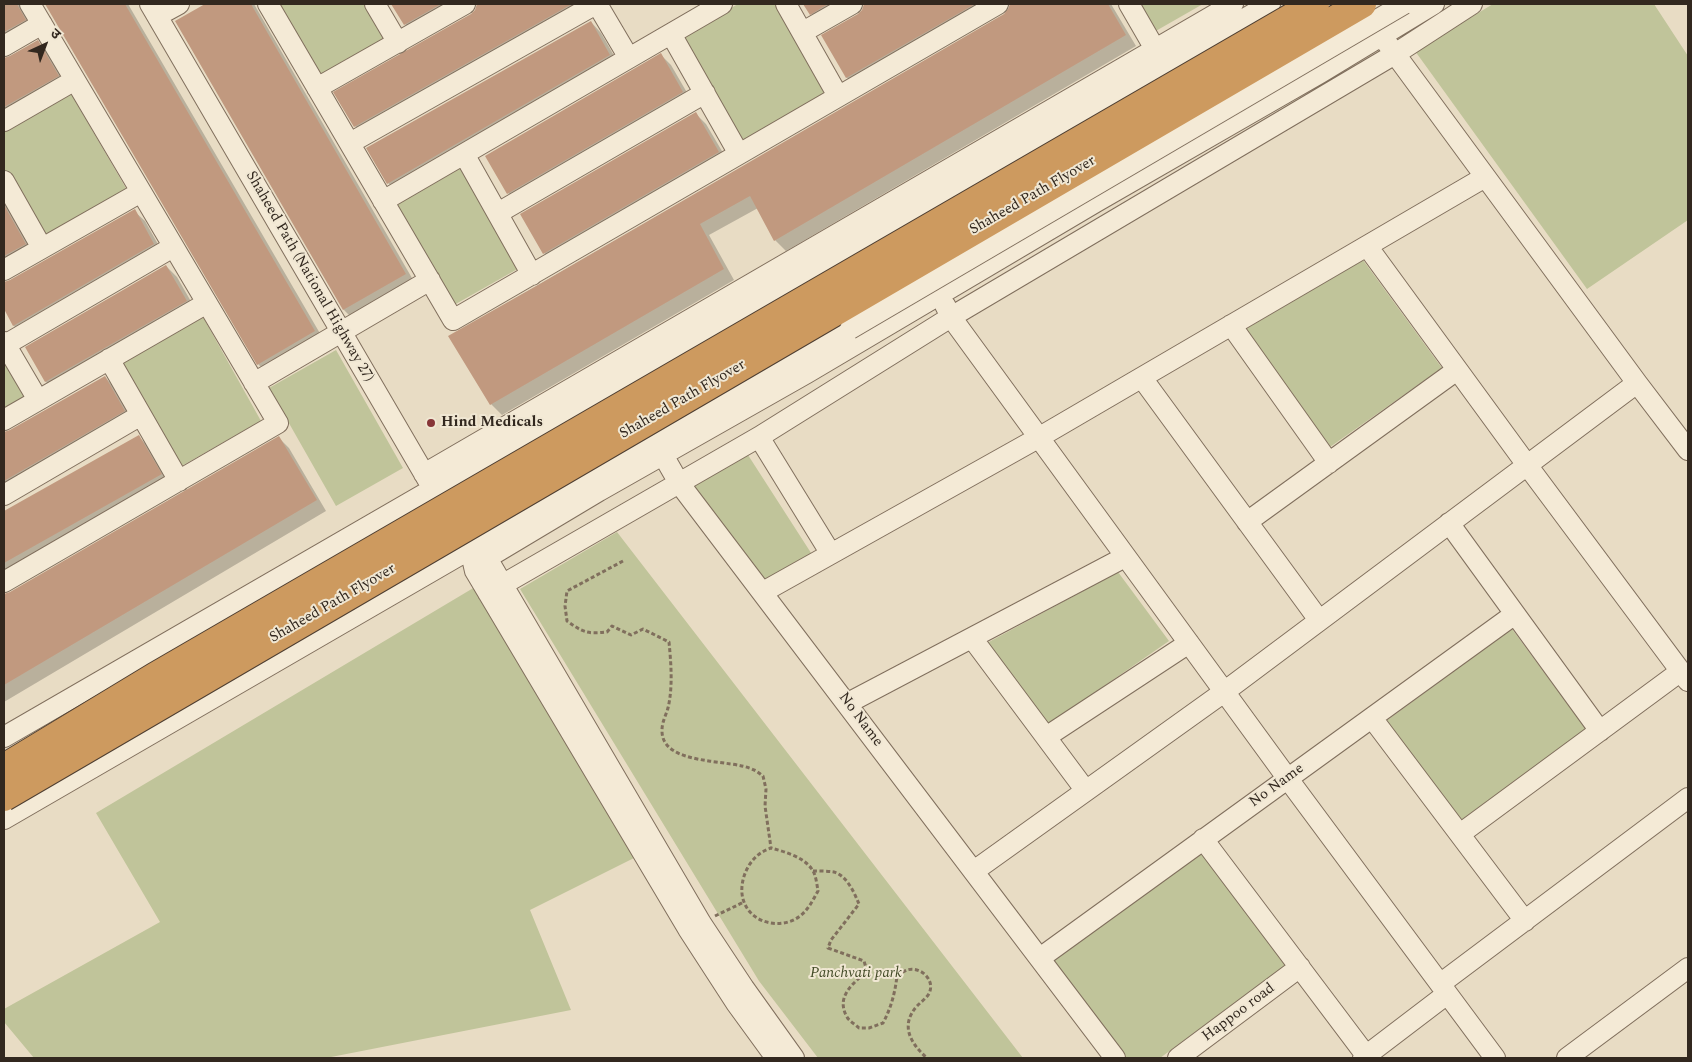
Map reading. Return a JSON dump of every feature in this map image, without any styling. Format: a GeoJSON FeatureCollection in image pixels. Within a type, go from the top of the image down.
{"type":"FeatureCollection","features":[{"type":"Feature","properties":{"kind":"highway","name":"Shaheed Path Flyover"},"geometry":{"type":"LineString","coordinates":[[4,768],[156,676],[1315,4]]}},
{"type":"Feature","properties":{"kind":"highway","name":"Shaheed Path Flyover"},"geometry":{"type":"LineString","coordinates":[[4,797],[1362,4]]}},
{"type":"Feature","properties":{"kind":"street"},"geometry":{"type":"LineString","coordinates":[[4,582],[278,423],[30,4]]}},
{"type":"Feature","properties":{"kind":"street"},"geometry":{"type":"LineString","coordinates":[[153,10],[179,4]]}},
{"type":"Feature","properties":{"kind":"street"},"geometry":{"type":"LineString","coordinates":[[268,4],[453,320],[998,4]]}},
{"type":"Feature","properties":{"kind":"street"},"geometry":{"type":"LineString","coordinates":[[375,4],[398,43]]}},
{"type":"Feature","properties":{"kind":"street"},"geometry":{"type":"LineString","coordinates":[[317,88],[464,4]]}},
{"type":"Feature","properties":{"kind":"street"},"geometry":{"type":"LineString","coordinates":[[350,144],[596,4],[629,58]]}},
{"type":"Feature","properties":{"kind":"street"},"geometry":{"type":"LineString","coordinates":[[384,201],[722,4]]}},
{"type":"Feature","properties":{"kind":"street"},"geometry":{"type":"LineString","coordinates":[[786,4],[838,96]]}},
{"type":"Feature","properties":{"kind":"street"},"geometry":{"type":"LineString","coordinates":[[803,32],[852,4]]}},
{"type":"Feature","properties":{"kind":"street"},"geometry":{"type":"LineString","coordinates":[[1129,4],[1155,49]]}},
{"type":"Feature","properties":{"kind":"street"},"geometry":{"type":"LineString","coordinates":[[4,737],[428,482],[1155,49],[1234,4]]}},
{"type":"Feature","properties":{"kind":"street"},"geometry":{"type":"LineString","coordinates":[[428,482],[810,271],[1270,4]]}},
{"type":"Feature","properties":{"kind":"street"},"geometry":{"type":"LineString","coordinates":[[1357,4],[1688,450]]}},
{"type":"Feature","properties":{"kind":"street"},"geometry":{"type":"LineString","coordinates":[[4,819],[478,553],[850,329],[1404,4]]}},
{"type":"Feature","properties":{"kind":"street"},"geometry":{"type":"LineString","coordinates":[[478,553],[599,491],[663,455],[1320,73],[1434,4]]}},
{"type":"Feature","properties":{"kind":"street"},"geometry":{"type":"LineString","coordinates":[[495,589],[759,437],[951,317],[1395,54],[1472,4]]}},
{"type":"Feature","properties":{"kind":"street","name":"Shaheed Path (National Highway 27)"},"geometry":{"type":"LineString","coordinates":[[153,10],[428,482],[478,553],[475,570],[495,589]]}},
{"type":"Feature","properties":{"kind":"street"},"geometry":{"type":"LineString","coordinates":[[4,46],[42,24]]}},
{"type":"Feature","properties":{"kind":"street"},"geometry":{"type":"LineString","coordinates":[[671,34],[739,154]]}},
{"type":"Feature","properties":{"kind":"street"},"geometry":{"type":"LineString","coordinates":[[4,121],[75,80]]}},
{"type":"Feature","properties":{"kind":"street"},"geometry":{"type":"LineString","coordinates":[[498,213],[704,93]]}},
{"type":"Feature","properties":{"kind":"street"},"geometry":{"type":"LineString","coordinates":[[464,154],[532,274]]}},
{"type":"Feature","properties":{"kind":"street"},"geometry":{"type":"LineString","coordinates":[[763,592],[1038,438],[1485,177]]}},
{"type":"Feature","properties":{"kind":"street"},"geometry":{"type":"LineString","coordinates":[[6,189],[42,248]]}},
{"type":"Feature","properties":{"kind":"street"},"geometry":{"type":"LineString","coordinates":[[4,270],[141,192]]}},
{"type":"Feature","properties":{"kind":"street"},"geometry":{"type":"LineString","coordinates":[[1367,246],[1527,465],[1685,676],[1600,731],[1460,834]]}},
{"type":"Feature","properties":{"kind":"street"},"geometry":{"type":"LineString","coordinates":[[38,400],[5,343],[174,247]]}},
{"type":"Feature","properties":{"kind":"street"},"geometry":{"type":"LineString","coordinates":[[254,383],[430,280]]}},
{"type":"Feature","properties":{"kind":"street"},"geometry":{"type":"LineString","coordinates":[[940,295],[951,317],[1038,438],[1495,1058]]}},
{"type":"Feature","properties":{"kind":"street"},"geometry":{"type":"LineString","coordinates":[[4,420],[207,303]]}},
{"type":"Feature","properties":{"kind":"street"},"geometry":{"type":"LineString","coordinates":[[1231,325],[1329,463]]}},
{"type":"Feature","properties":{"kind":"street"},"geometry":{"type":"LineString","coordinates":[[109,359],[179,481]]}},
{"type":"Feature","properties":{"kind":"street"},"geometry":{"type":"LineString","coordinates":[[1247,522],[1457,370]]}},
{"type":"Feature","properties":{"kind":"street"},"geometry":{"type":"LineString","coordinates":[[1142,378],[1319,620]]}},
{"type":"Feature","properties":{"kind":"street"},"geometry":{"type":"LineString","coordinates":[[974,871],[1224,692],[1637,383]]}},
{"type":"Feature","properties":{"kind":"street"},"geometry":{"type":"LineString","coordinates":[[4,495],[142,416]]}},
{"type":"Feature","properties":{"kind":"street"},"geometry":{"type":"LineString","coordinates":[[759,437],[831,554]]}},
{"type":"Feature","properties":{"kind":"street","name":"No Name"},"geometry":{"type":"LineString","coordinates":[[663,455],[680,483],[1115,1058]]}},
{"type":"Feature","properties":{"kind":"street"},"geometry":{"type":"LineString","coordinates":[[1449,523],[1600,731]]}},
{"type":"Feature","properties":{"kind":"street"},"geometry":{"type":"LineString","coordinates":[[848,703],[1125,557]]}},
{"type":"Feature","properties":{"kind":"street"},"geometry":{"type":"LineString","coordinates":[[495,589],[701,923],[794,1058]]}},
{"type":"Feature","properties":{"kind":"street"},"geometry":{"type":"LineString","coordinates":[[495,589],[688,929],[736,1003],[776,1058]]}},
{"type":"Feature","properties":{"kind":"street","name":"No Name"},"geometry":{"type":"LineString","coordinates":[[1040,958],[1515,614]]}},
{"type":"Feature","properties":{"kind":"street"},"geometry":{"type":"LineString","coordinates":[[972,638],[1086,791]]}},
{"type":"Feature","properties":{"kind":"street"},"geometry":{"type":"LineString","coordinates":[[1046,737],[1188,643]]}},
{"type":"Feature","properties":{"kind":"street"},"geometry":{"type":"LineString","coordinates":[[1372,718],[1525,921]]}},
{"type":"Feature","properties":{"kind":"street"},"geometry":{"type":"LineString","coordinates":[[1204,839],[1365,1057],[1525,921],[1688,798]]}},
{"type":"Feature","properties":{"kind":"street","name":"Happoo road"},"geometry":{"type":"LineString","coordinates":[[1178,1058],[1300,967]]}},
{"type":"Feature","properties":{"kind":"street"},"geometry":{"type":"LineString","coordinates":[[1589,1055],[1688,968]]}},
{"type":"Feature","properties":{"kind":"street"},"geometry":{"type":"LineString","coordinates":[[1567,1058],[1589,1055],[1688,984]]}},
{"type":"Feature","properties":{"kind":"path"},"geometry":{"type":"LineString","coordinates":[[623,561],[567,591],[564,606],[567,621],[581,632],[607,632],[612,626],[631,635],[643,629],[669,642],[672,668],[668,707],[662,731],[664,742],[674,751],[682,754],[753,769],[763,776],[766,789],[765,806],[770,848]]}},
{"type":"Feature","properties":{"kind":"path"},"geometry":{"type":"LineString","coordinates":[[770,848],[791,853],[813,871],[818,891],[800,916],[788,922],[776,924],[763,921],[752,914],[744,902],[742,890],[744,877],[750,864],[758,854],[770,848]]}},
{"type":"Feature","properties":{"kind":"path"},"geometry":{"type":"LineString","coordinates":[[813,871],[835,872],[846,880],[855,893],[859,904],[831,940],[828,948],[864,961],[867,971],[845,992],[843,1003],[847,1017],[858,1028],[869,1028],[882,1023],[889,1011],[895,992],[897,976],[906,970],[918,970],[926,974],[931,984],[930,993],[910,1014],[908,1024],[910,1040],[926,1058]]}},
{"type":"Feature","properties":{"kind":"path"},"geometry":{"type":"LineString","coordinates":[[701,923],[744,902]]}},
{"type":"Feature","properties":{"kind":"green space"},"geometry":{"type":"Polygon","coordinates":[[[277,4],[364,4],[385,39],[320,77],[277,4]]]}},
{"type":"Feature","properties":{"kind":"green space"},"geometry":{"type":"Polygon","coordinates":[[[738,4],[777,4],[828,92],[741,141],[681,37],[738,4]]]}},
{"type":"Feature","properties":{"kind":"green space"},"geometry":{"type":"Polygon","coordinates":[[[1138,4],[1203,4],[1154,32],[1138,4]]]}},
{"type":"Feature","properties":{"kind":"green space"},"geometry":{"type":"Polygon","coordinates":[[[1493,4],[1654,4],[1688,56],[1688,220],[1587,289],[1415,51],[1493,4]]]}},
{"type":"Feature","properties":{"kind":"green space"},"geometry":{"type":"Polygon","coordinates":[[[70,92],[127,190],[43,238],[4,170],[4,130],[70,92]]]}},
{"type":"Feature","properties":{"kind":"green space"},"geometry":{"type":"Polygon","coordinates":[[[462,166],[521,267],[454,305],[396,203],[462,166]]]}},
{"type":"Feature","properties":{"kind":"green space"},"geometry":{"type":"Polygon","coordinates":[[[1363,260],[1442,368],[1330,447],[1244,330],[1363,260]]]}},
{"type":"Feature","properties":{"kind":"green space"},"geometry":{"type":"Polygon","coordinates":[[[203,317],[261,421],[178,468],[119,363],[203,317]]]}},
{"type":"Feature","properties":{"kind":"green space"},"geometry":{"type":"Polygon","coordinates":[[[336,350],[403,468],[336,506],[269,388],[336,350]]]}},
{"type":"Feature","properties":{"kind":"green space"},"geometry":{"type":"Polygon","coordinates":[[[4,357],[28,399],[4,413],[4,357]]]}},
{"type":"Feature","properties":{"kind":"green space"},"geometry":{"type":"Polygon","coordinates":[[[748,455],[813,556],[765,581],[693,486],[748,455]]]}},
{"type":"Feature","properties":{"kind":"green space","name":"Panchvati park"},"geometry":{"type":"Polygon","coordinates":[[[617,532],[1023,1058],[818,1058],[759,981],[520,589],[617,532]]]}},
{"type":"Feature","properties":{"kind":"green space"},"geometry":{"type":"Polygon","coordinates":[[[1118,572],[1169,641],[1045,727],[987,643],[1118,572]]]}},
{"type":"Feature","properties":{"kind":"green space"},"geometry":{"type":"Polygon","coordinates":[[[475,587],[634,858],[530,910],[571,1010],[326,1058],[34,1058],[4,1022],[4,1009],[160,922],[96,813],[475,587]]]}},
{"type":"Feature","properties":{"kind":"green space"},"geometry":{"type":"Polygon","coordinates":[[[1512,629],[1586,729],[1460,821],[1386,721],[1512,629]]]}},
{"type":"Feature","properties":{"kind":"green space"},"geometry":{"type":"Polygon","coordinates":[[[1201,849],[1286,965],[1160,1058],[1122,1058],[1049,960],[1201,849]]]}},
{"type":"Feature","properties":{"kind":"building"},"geometry":{"type":"Polygon","coordinates":[[[4,4],[17,4],[26,20],[4,32],[4,4]]]}},
{"type":"Feature","properties":{"kind":"building"},"geometry":{"type":"Polygon","coordinates":[[[45,4],[125,4],[315,331],[257,365],[45,4]]]}},
{"type":"Feature","properties":{"kind":"building"},"geometry":{"type":"Polygon","coordinates":[[[205,4],[251,4],[406,274],[343,310],[175,21],[205,4]]]}},
{"type":"Feature","properties":{"kind":"building"},"geometry":{"type":"Polygon","coordinates":[[[391,4],[441,4],[404,25],[391,4]]]}},
{"type":"Feature","properties":{"kind":"building"},"geometry":{"type":"Polygon","coordinates":[[[477,4],[572,4],[354,127],[333,92],[471,14],[477,4]]]}},
{"type":"Feature","properties":{"kind":"building"},"geometry":{"type":"Polygon","coordinates":[[[803,4],[828,4],[810,15],[803,4]]]}},
{"type":"Feature","properties":{"kind":"building"},"geometry":{"type":"Polygon","coordinates":[[[864,4],[975,4],[846,78],[821,35],[858,14],[864,4]]]}},
{"type":"Feature","properties":{"kind":"building"},"geometry":{"type":"Polygon","coordinates":[[[1010,4],[1108,4],[1126,35],[774,241],[750,196],[700,224],[724,269],[490,405],[448,336],[1004,14],[1010,4]]]}},
{"type":"Feature","properties":{"kind":"building"},"geometry":{"type":"Polygon","coordinates":[[[591,21],[610,55],[387,184],[366,148],[591,21]]]}},
{"type":"Feature","properties":{"kind":"building"},"geometry":{"type":"Polygon","coordinates":[[[38,40],[59,76],[4,107],[4,58],[38,40]]]}},
{"type":"Feature","properties":{"kind":"building"},"geometry":{"type":"Polygon","coordinates":[[[661,53],[683,92],[507,194],[485,156],[661,53]]]}},
{"type":"Feature","properties":{"kind":"building"},"geometry":{"type":"Polygon","coordinates":[[[696,112],[719,152],[543,254],[520,214],[696,112]]]}},
{"type":"Feature","properties":{"kind":"building"},"geometry":{"type":"Polygon","coordinates":[[[4,205],[26,244],[4,256],[4,205]]]}},
{"type":"Feature","properties":{"kind":"building"},"geometry":{"type":"Polygon","coordinates":[[[135,209],[154,244],[13,326],[4,309],[4,282],[135,209]]]}},
{"type":"Feature","properties":{"kind":"building"},"geometry":{"type":"Polygon","coordinates":[[[166,265],[187,301],[45,382],[25,347],[166,265]]]}},
{"type":"Feature","properties":{"kind":"building"},"geometry":{"type":"Polygon","coordinates":[[[105,376],[125,411],[4,481],[4,432],[105,376]]]}},
{"type":"Feature","properties":{"kind":"building"},"geometry":{"type":"Polygon","coordinates":[[[139,435],[162,474],[4,563],[4,511],[139,435]]]}},
{"type":"Feature","properties":{"kind":"building"},"geometry":{"type":"Polygon","coordinates":[[[279,436],[317,500],[4,685],[4,594],[279,436]]]}},
{"type":"Feature","properties":{"kind":"place","name":"Hind Medicals"},"geometry":{"type":"Point","coordinates":[431,423]}}]}
